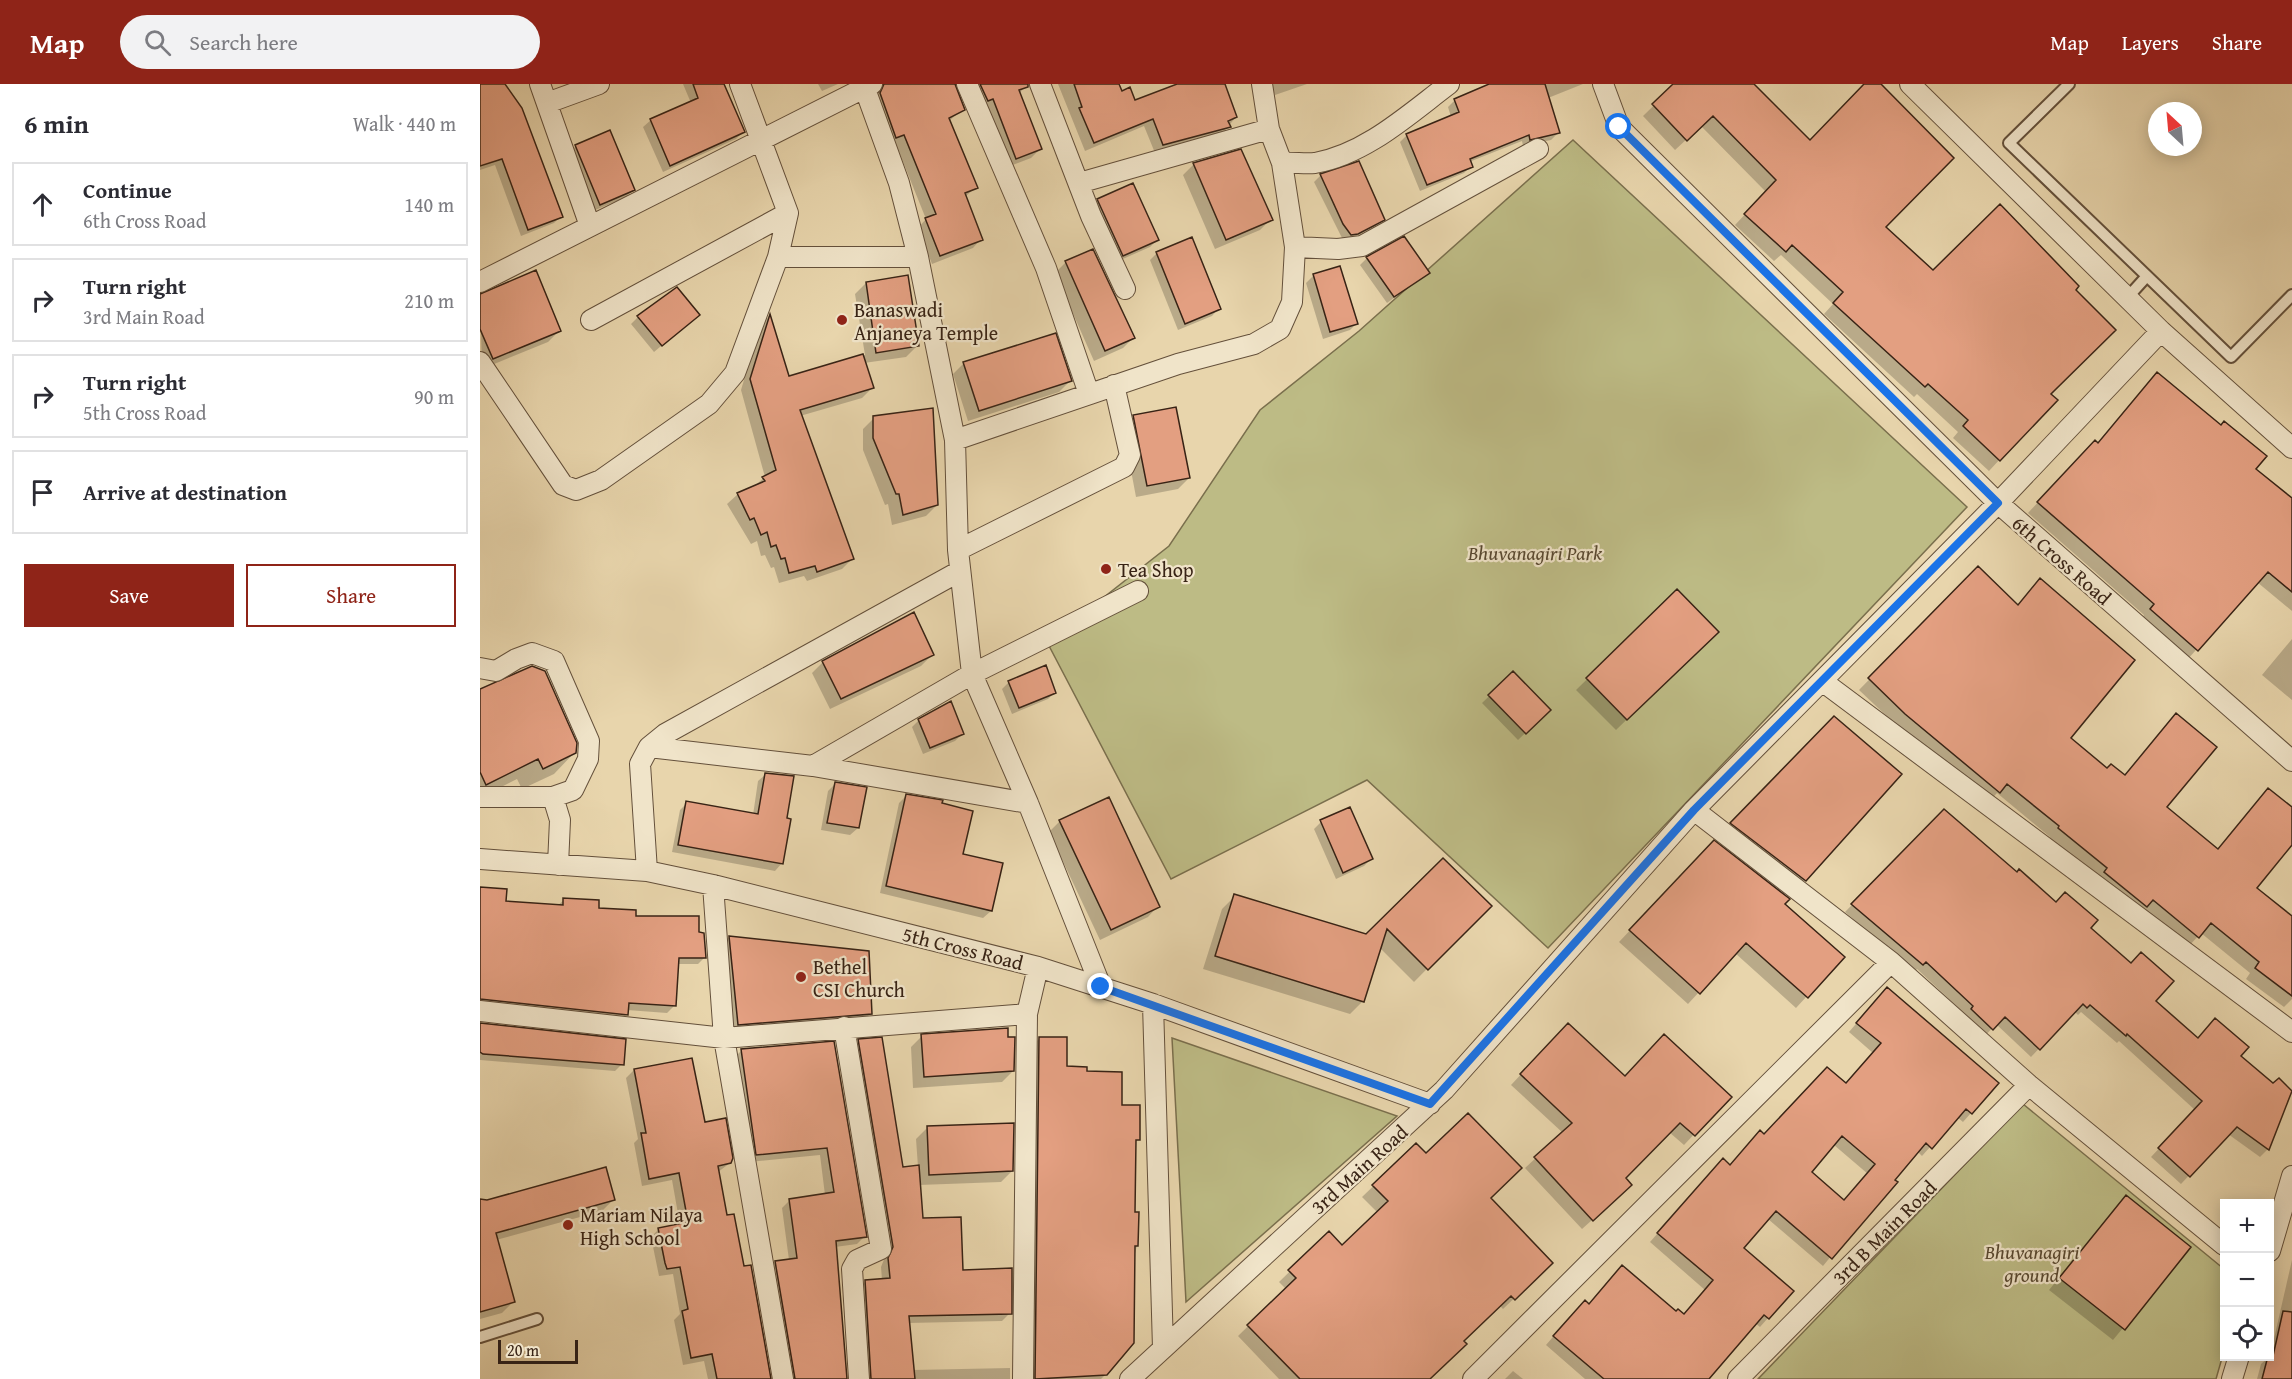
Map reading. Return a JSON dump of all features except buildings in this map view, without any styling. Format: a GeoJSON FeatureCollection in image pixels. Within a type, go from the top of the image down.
{"type":"FeatureCollection","features":[{"type":"Feature","properties":{"kind":"street"},"geometry":{"type":"LineString","coordinates":[[540,84],[590,226]]}},
{"type":"Feature","properties":{"kind":"street"},"geometry":{"type":"LineString","coordinates":[[547,103],[599,84]]}},
{"type":"Feature","properties":{"kind":"street"},"geometry":{"type":"LineString","coordinates":[[480,362],[563,485],[576,490],[601,480],[709,404],[735,373],[778,257],[788,213],[740,84]]}},
{"type":"Feature","properties":{"kind":"street"},"geometry":{"type":"LineString","coordinates":[[967,84],[1046,268],[1089,394]]}},
{"type":"Feature","properties":{"kind":"street"},"geometry":{"type":"LineString","coordinates":[[1040,84],[1079,183],[1125,289]]}},
{"type":"Feature","properties":{"kind":"street"},"geometry":{"type":"LineString","coordinates":[[955,440],[1178,364],[1254,344],[1280,329],[1292,302],[1295,247],[1282,163],[1269,129],[1262,84]]}},
{"type":"Feature","properties":{"kind":"street"},"geometry":{"type":"LineString","coordinates":[[1282,163],[1313,163],[1338,157],[1368,143],[1449,84]]}},
{"type":"Feature","properties":{"kind":"street","name":"6th Cross Road"},"geometry":{"type":"LineString","coordinates":[[1603,84],[1619,127],[1998,503],[2292,761]]}},
{"type":"Feature","properties":{"kind":"street"},"geometry":{"type":"LineString","coordinates":[[1910,84],[2161,331],[2292,448]]}},
{"type":"Feature","properties":{"kind":"street"},"geometry":{"type":"LineString","coordinates":[[480,282],[868,87],[898,183],[918,258],[955,440],[958,550],[972,674],[1028,802],[1101,987]]}},
{"type":"Feature","properties":{"kind":"street"},"geometry":{"type":"LineString","coordinates":[[1079,183],[1269,129]]}},
{"type":"Feature","properties":{"kind":"street"},"geometry":{"type":"LineString","coordinates":[[1295,247],[1338,249],[1362,246],[1538,149]]}},
{"type":"Feature","properties":{"kind":"street"},"geometry":{"type":"LineString","coordinates":[[591,320],[788,213]]}},
{"type":"Feature","properties":{"kind":"street"},"geometry":{"type":"LineString","coordinates":[[778,257],[918,258]]}},
{"type":"Feature","properties":{"kind":"street","name":"3rd Main Road"},"geometry":{"type":"LineString","coordinates":[[1130,1379],[1430,1104],[1694,810],[1998,503],[2161,331]]}},
{"type":"Feature","properties":{"kind":"street"},"geometry":{"type":"LineString","coordinates":[[958,550],[1124,467],[1130,455],[1114,385]]}},
{"type":"Feature","properties":{"kind":"street"},"geometry":{"type":"LineString","coordinates":[[647,871],[640,764],[649,747],[665,734],[960,571]]}},
{"type":"Feature","properties":{"kind":"street"},"geometry":{"type":"LineString","coordinates":[[813,766],[972,674],[1138,591]]}},
{"type":"Feature","properties":{"kind":"street"},"geometry":{"type":"LineString","coordinates":[[480,668],[496,671],[532,653],[554,662],[589,741],[588,759],[573,790],[553,797],[480,797]]}},
{"type":"Feature","properties":{"kind":"street"},"geometry":{"type":"LineString","coordinates":[[1822,681],[2292,1032]]}},
{"type":"Feature","properties":{"kind":"street"},"geometry":{"type":"LineString","coordinates":[[649,747],[813,766],[1028,802]]}},
{"type":"Feature","properties":{"kind":"street"},"geometry":{"type":"LineString","coordinates":[[553,797],[560,820],[558,866]]}},
{"type":"Feature","properties":{"kind":"street"},"geometry":{"type":"LineString","coordinates":[[1694,810],[1892,962],[2029,1085],[2220,1242]]}},
{"type":"Feature","properties":{"kind":"street","name":"5th Cross Road"},"geometry":{"type":"LineString","coordinates":[[480,859],[647,871],[713,885],[1038,967],[1153,1004],[1430,1104]]}},
{"type":"Feature","properties":{"kind":"street"},"geometry":{"type":"LineString","coordinates":[[713,885],[724,1038],[783,1379]]}},
{"type":"Feature","properties":{"kind":"street"},"geometry":{"type":"LineString","coordinates":[[1473,1379],[1892,962]]}},
{"type":"Feature","properties":{"kind":"street"},"geometry":{"type":"LineString","coordinates":[[1023,1379],[1027,1014],[1038,967]]}},
{"type":"Feature","properties":{"kind":"street"},"geometry":{"type":"LineString","coordinates":[[1153,1004],[1163,1348]]}},
{"type":"Feature","properties":{"kind":"street"},"geometry":{"type":"LineString","coordinates":[[480,1011],[724,1038],[1027,1014]]}},
{"type":"Feature","properties":{"kind":"street"},"geometry":{"type":"LineString","coordinates":[[844,1027],[881,1249],[857,1260],[852,1269],[859,1379]]}},
{"type":"Feature","properties":{"kind":"street","name":"3rd B Main Road"},"geometry":{"type":"LineString","coordinates":[[1738,1379],[2029,1085]]}},
{"type":"Feature","properties":{"kind":"street"},"geometry":{"type":"LineString","coordinates":[[2274,1237],[2292,1176]]}},
{"type":"Feature","properties":{"kind":"street"},"geometry":{"type":"LineString","coordinates":[[2232,1379],[2237,1361]]}},
{"type":"Feature","properties":{"kind":"lane"},"geometry":{"type":"LineString","coordinates":[[2068,84],[2009,143],[2231,357],[2292,295]]}},
{"type":"Feature","properties":{"kind":"lane"},"geometry":{"type":"LineString","coordinates":[[2127,298],[2147,276]]}},
{"type":"Feature","properties":{"kind":"lane"},"geometry":{"type":"LineString","coordinates":[[480,1337],[537,1318]]}},
{"type":"Feature","properties":{"kind":"green space","name":"Bhuvanagiri Park"},"geometry":{"type":"Polygon","coordinates":[[[1573,140],[1967,507],[1548,948],[1367,780],[1171,879],[1047,642],[1169,546],[1260,410],[1359,331],[1573,140]]]}},
{"type":"Feature","properties":{"kind":"green space"},"geometry":{"type":"Polygon","coordinates":[[[1172,1038],[1397,1116],[1186,1302],[1172,1038]]]}},
{"type":"Feature","properties":{"kind":"green space","name":"Bhuvanagiri ground"},"geometry":{"type":"Polygon","coordinates":[[[2023,1104],[2220,1266],[2221,1361],[2216,1379],[1758,1379],[2023,1104]]]}},
{"type":"Feature","properties":{"kind":"place","name":"Banaswadi Anjaneya Temple"},"geometry":{"type":"Point","coordinates":[842,320]}},
{"type":"Feature","properties":{"kind":"place","name":"Tea Shop"},"geometry":{"type":"Point","coordinates":[1106,569]}},
{"type":"Feature","properties":{"kind":"place","name":"Bethel CSI Church"},"geometry":{"type":"Point","coordinates":[801,977]}},
{"type":"Feature","properties":{"kind":"place","name":"Mariam Nilaya High School"},"geometry":{"type":"Point","coordinates":[568,1225]}},
{"type":"Feature","properties":{"kind":"route"},"geometry":{"type":"LineString","coordinates":[[1101,987],[1430,1104],[1694,810],[1998,503],[1619,127]]}}]}
